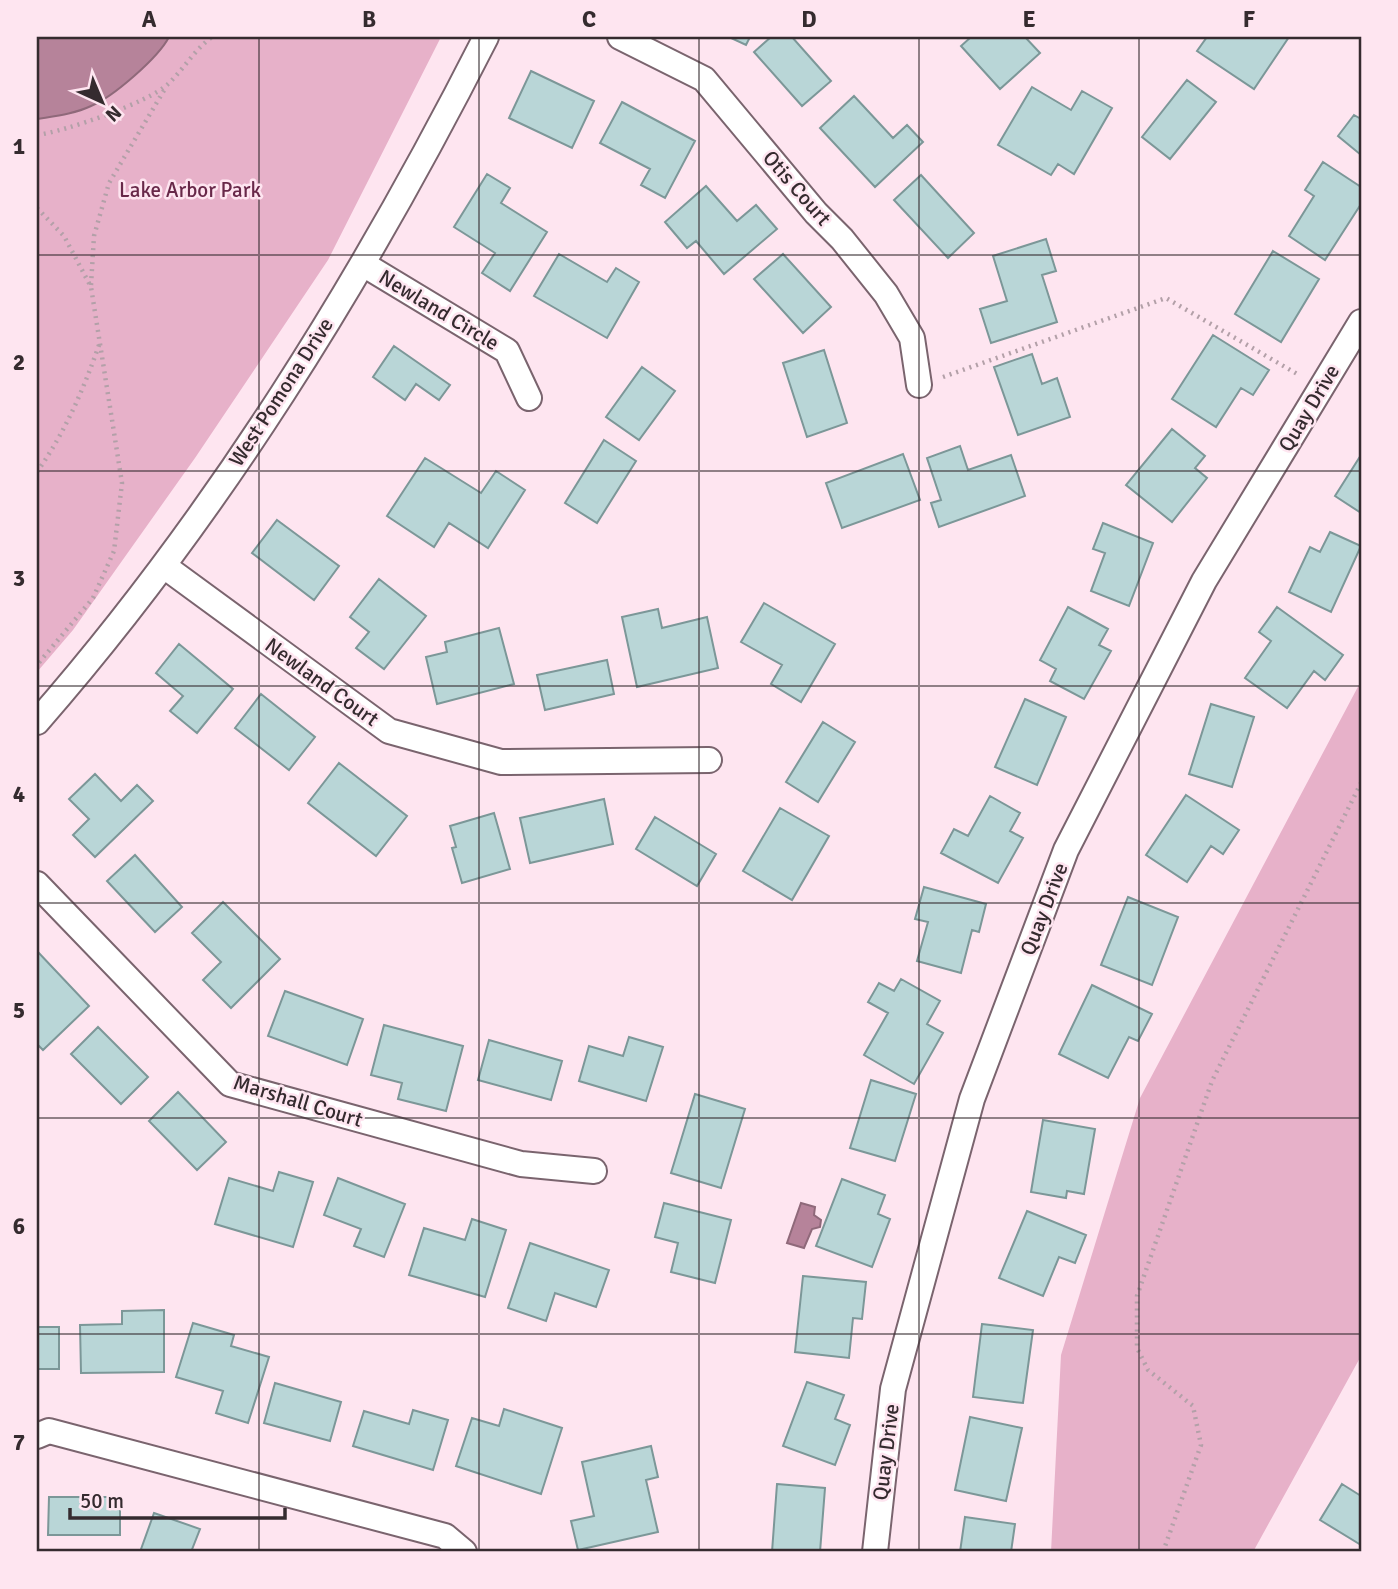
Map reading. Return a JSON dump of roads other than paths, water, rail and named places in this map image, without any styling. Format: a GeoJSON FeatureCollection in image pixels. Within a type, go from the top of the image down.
{"type":"FeatureCollection","features":[{"type":"Feature","properties":{"kind":"street","name":"West Pomona Drive"},"geometry":{"type":"LineString","coordinates":[[37,722],[164,566],[268,416],[363,264],[486,37]]}},
{"type":"Feature","properties":{"kind":"street","name":"Otis Court"},"geometry":{"type":"LineString","coordinates":[[620,37],[704,79],[816,213],[842,239],[886,294],[912,338],[919,385]]}},
{"type":"Feature","properties":{"kind":"street","name":"Newland Circle"},"geometry":{"type":"LineString","coordinates":[[363,264],[507,351],[529,398]]}},
{"type":"Feature","properties":{"kind":"street","name":"Quay Drive"},"geometry":{"type":"LineString","coordinates":[[875,1552],[893,1389],[968,1112],[1066,850],[1204,582],[1361,322]]}},
{"type":"Feature","properties":{"kind":"street","name":"Newland Court"},"geometry":{"type":"LineString","coordinates":[[164,566],[389,731],[501,762],[709,760]]}},
{"type":"Feature","properties":{"kind":"street","name":"Marshall Court"},"geometry":{"type":"LineString","coordinates":[[37,884],[230,1084],[521,1164],[594,1171]]}},
{"type":"Feature","properties":{"kind":"street"},"geometry":{"type":"LineString","coordinates":[[37,1436],[49,1431],[445,1536],[464,1552]]}},
{"type":"Feature","properties":{"kind":"park label","name":"Lake Arbor Park"},"geometry":{"type":"Point","coordinates":[190,190]}}]}
